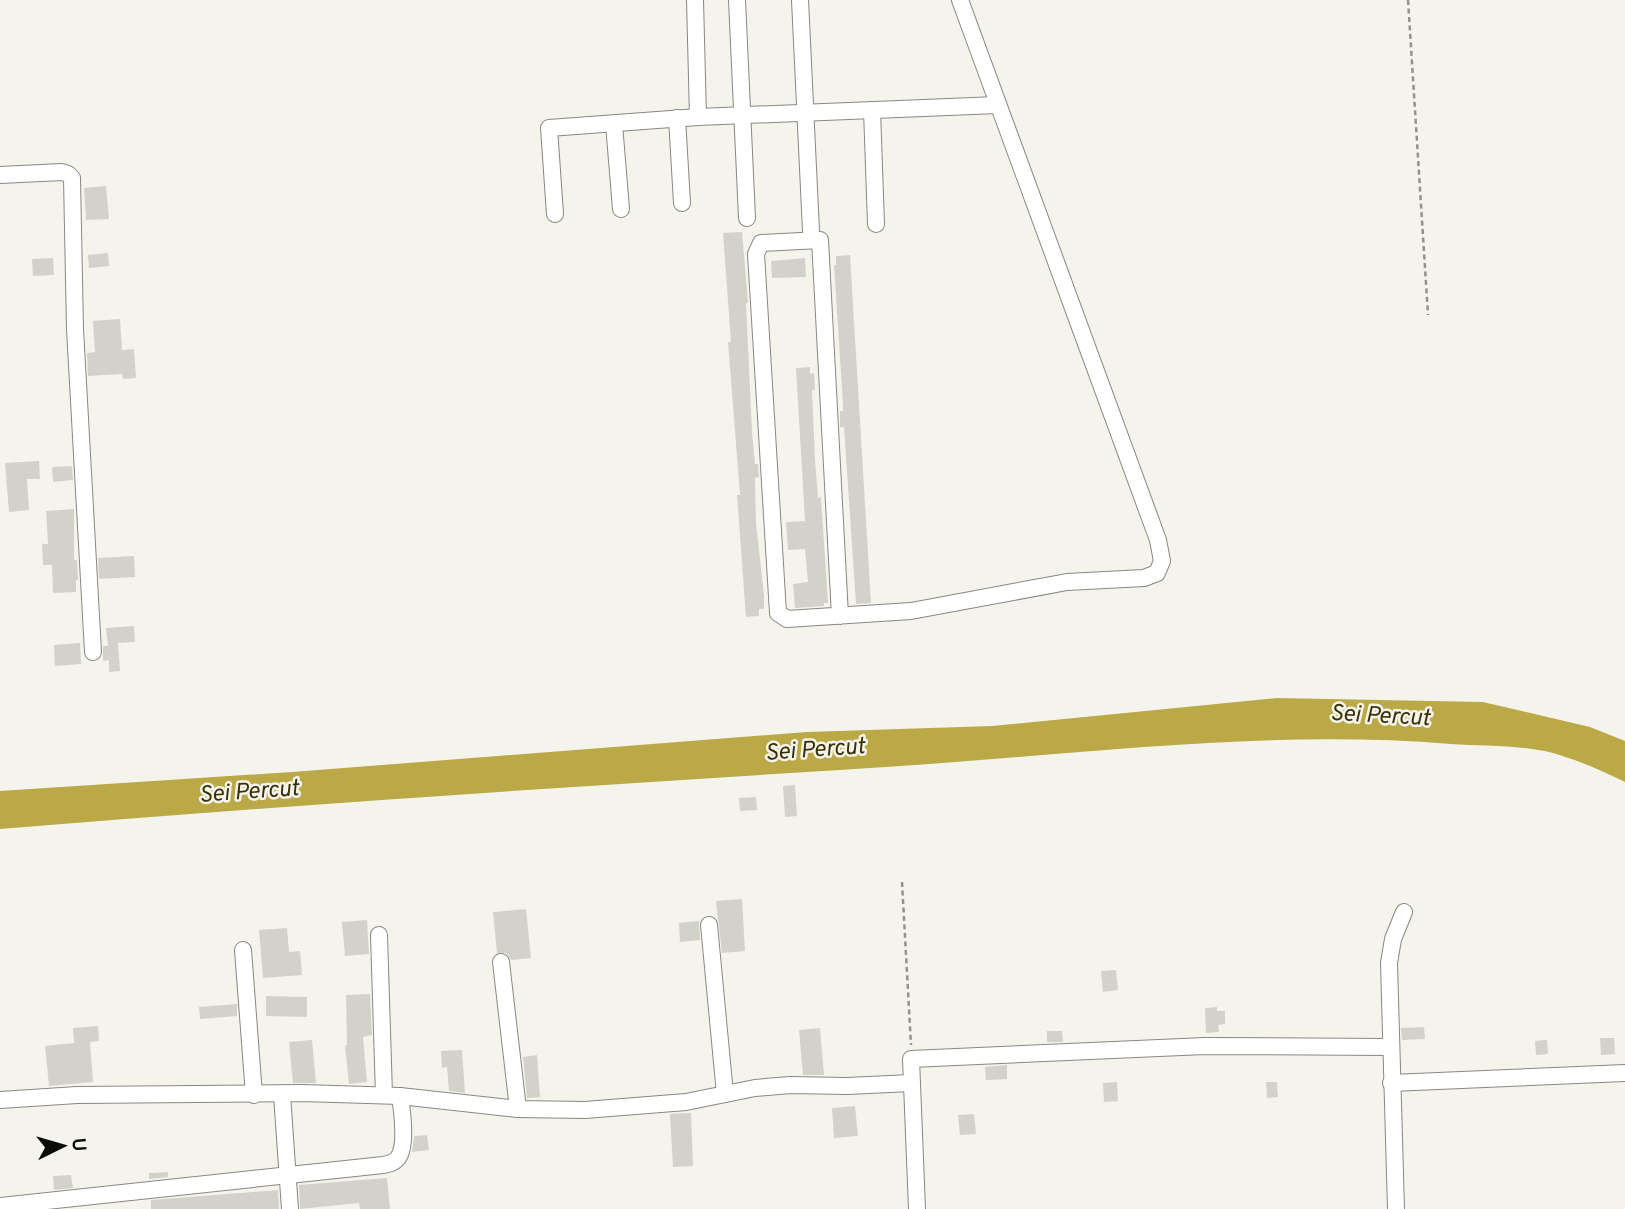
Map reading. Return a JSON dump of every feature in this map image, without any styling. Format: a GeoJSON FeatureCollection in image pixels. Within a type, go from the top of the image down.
{"type":"FeatureCollection","features":[{"type":"Feature","properties":{"kind":"street"},"geometry":{"type":"LineString","coordinates":[[695,0],[698,117]]}},
{"type":"Feature","properties":{"kind":"street"},"geometry":{"type":"LineString","coordinates":[[737,0],[747,218]]}},
{"type":"Feature","properties":{"kind":"street"},"geometry":{"type":"LineString","coordinates":[[800,0],[811,231]]}},
{"type":"Feature","properties":{"kind":"street"},"geometry":{"type":"LineString","coordinates":[[840,616],[820,240],[761,243],[756,254],[778,612],[787,619],[840,616],[911,611],[1068,582],[1144,578],[1157,573],[1162,561],[1158,540],[960,0]]}},
{"type":"Feature","properties":{"kind":"street"},"geometry":{"type":"LineString","coordinates":[[555,214],[549,128],[677,118],[998,105]]}},
{"type":"Feature","properties":{"kind":"street"},"geometry":{"type":"LineString","coordinates":[[872,110],[876,224]]}},
{"type":"Feature","properties":{"kind":"street"},"geometry":{"type":"LineString","coordinates":[[677,118],[682,203]]}},
{"type":"Feature","properties":{"kind":"street"},"geometry":{"type":"LineString","coordinates":[[614,124],[621,209]]}},
{"type":"Feature","properties":{"kind":"street"},"geometry":{"type":"LineString","coordinates":[[0,175],[62,173],[72,178],[75,329],[93,652]]}},
{"type":"Feature","properties":{"kind":"street"},"geometry":{"type":"LineString","coordinates":[[1396,1209],[1389,963],[1393,939],[1404,912]]}},
{"type":"Feature","properties":{"kind":"street"},"geometry":{"type":"LineString","coordinates":[[709,925],[725,1094]]}},
{"type":"Feature","properties":{"kind":"street"},"geometry":{"type":"LineString","coordinates":[[0,1206],[393,1163],[401,1153],[403,1130],[392,1095],[379,935]]}},
{"type":"Feature","properties":{"kind":"street"},"geometry":{"type":"LineString","coordinates":[[243,950],[254,1095]]}},
{"type":"Feature","properties":{"kind":"street"},"geometry":{"type":"LineString","coordinates":[[502,962],[518,1109]]}},
{"type":"Feature","properties":{"kind":"street"},"geometry":{"type":"LineString","coordinates":[[917,1209],[911,1059],[1205,1046],[1390,1047]]}},
{"type":"Feature","properties":{"kind":"street"},"geometry":{"type":"LineString","coordinates":[[1391,1083],[1625,1073]]}},
{"type":"Feature","properties":{"kind":"street"},"geometry":{"type":"LineString","coordinates":[[0,1100],[77,1095],[392,1095],[518,1109],[585,1110],[686,1102],[755,1088],[789,1085],[911,1083]]}},
{"type":"Feature","properties":{"kind":"street"},"geometry":{"type":"LineString","coordinates":[[282,1095],[290,1209]]}},
{"type":"Feature","properties":{"kind":"path"},"geometry":{"type":"LineString","coordinates":[[1408,0],[1428,315]]}},
{"type":"Feature","properties":{"kind":"path"},"geometry":{"type":"LineString","coordinates":[[902,882],[911,1059]]}},
{"type":"Feature","properties":{"kind":"water","name":"Sei Percut"},"geometry":{"type":"Polygon","coordinates":[[[1277,698],[1483,702],[1590,727],[1625,741],[1625,782],[1568,758],[1525,748],[1314,739],[1176,745],[0,829],[0,791],[292,772],[807,732],[992,726],[1277,698]]]}},
{"type":"Feature","properties":{"kind":"building"},"geometry":{"type":"Polygon","coordinates":[[[106,186],[109,219],[86,220],[84,188],[106,186]]]}},
{"type":"Feature","properties":{"kind":"building"},"geometry":{"type":"Polygon","coordinates":[[[742,232],[748,303],[752,432],[759,477],[755,478],[756,523],[764,595],[764,609],[759,609],[759,616],[746,617],[723,233],[742,232]]]}},
{"type":"Feature","properties":{"kind":"building"},"geometry":{"type":"Polygon","coordinates":[[[108,253],[109,266],[89,268],[88,255],[108,253]]]}},
{"type":"Feature","properties":{"kind":"building"},"geometry":{"type":"Polygon","coordinates":[[[850,255],[871,603],[856,604],[844,427],[840,427],[843,404],[834,265],[836,256],[850,255]]]}},
{"type":"Feature","properties":{"kind":"building"},"geometry":{"type":"Polygon","coordinates":[[[53,258],[54,275],[33,276],[32,259],[53,258]]]}},
{"type":"Feature","properties":{"kind":"building"},"geometry":{"type":"Polygon","coordinates":[[[805,258],[806,277],[772,278],[771,261],[805,258]]]}},
{"type":"Feature","properties":{"kind":"building"},"geometry":{"type":"Polygon","coordinates":[[[120,319],[122,350],[134,349],[136,378],[123,379],[122,374],[88,376],[87,353],[95,352],[93,321],[120,319]]]}},
{"type":"Feature","properties":{"kind":"building"},"geometry":{"type":"Polygon","coordinates":[[[810,367],[810,374],[814,373],[815,390],[812,390],[815,459],[818,498],[821,497],[828,603],[824,603],[824,606],[795,608],[793,584],[808,582],[805,549],[788,550],[786,522],[805,521],[796,368],[810,367]]]}},
{"type":"Feature","properties":{"kind":"building"},"geometry":{"type":"Polygon","coordinates":[[[39,461],[40,479],[27,479],[29,510],[9,512],[5,463],[39,461]]]}},
{"type":"Feature","properties":{"kind":"building"},"geometry":{"type":"Polygon","coordinates":[[[72,466],[73,480],[53,482],[52,467],[72,466]]]}},
{"type":"Feature","properties":{"kind":"building"},"geometry":{"type":"Polygon","coordinates":[[[74,509],[74,560],[77,560],[78,580],[76,592],[53,593],[52,565],[43,565],[42,544],[48,544],[46,511],[74,509]]]}},
{"type":"Feature","properties":{"kind":"building"},"geometry":{"type":"Polygon","coordinates":[[[134,556],[135,577],[99,579],[98,558],[134,556]]]}},
{"type":"Feature","properties":{"kind":"building"},"geometry":{"type":"Polygon","coordinates":[[[134,626],[135,642],[118,643],[120,671],[109,672],[109,660],[103,661],[103,646],[108,646],[106,628],[134,626]]]}},
{"type":"Feature","properties":{"kind":"building"},"geometry":{"type":"Polygon","coordinates":[[[80,643],[81,664],[55,666],[54,645],[80,643]]]}},
{"type":"Feature","properties":{"kind":"building"},"geometry":{"type":"Polygon","coordinates":[[[795,785],[797,816],[785,817],[783,786],[795,785]]]}},
{"type":"Feature","properties":{"kind":"building"},"geometry":{"type":"Polygon","coordinates":[[[756,797],[757,810],[740,811],[739,798],[756,797]]]}},
{"type":"Feature","properties":{"kind":"building"},"geometry":{"type":"Polygon","coordinates":[[[742,899],[745,951],[722,953],[716,901],[742,899]]]}},
{"type":"Feature","properties":{"kind":"building"},"geometry":{"type":"Polygon","coordinates":[[[526,909],[531,958],[511,960],[506,953],[497,953],[493,912],[526,909]]]}},
{"type":"Feature","properties":{"kind":"building"},"geometry":{"type":"Polygon","coordinates":[[[367,920],[369,954],[345,956],[342,922],[367,920]]]}},
{"type":"Feature","properties":{"kind":"building"},"geometry":{"type":"Polygon","coordinates":[[[699,921],[700,940],[680,942],[679,923],[699,921]]]}},
{"type":"Feature","properties":{"kind":"building"},"geometry":{"type":"Polygon","coordinates":[[[287,928],[289,952],[300,951],[302,975],[263,978],[259,930],[287,928]]]}},
{"type":"Feature","properties":{"kind":"building"},"geometry":{"type":"Polygon","coordinates":[[[1116,970],[1118,990],[1103,992],[1101,971],[1116,970]]]}},
{"type":"Feature","properties":{"kind":"building"},"geometry":{"type":"Polygon","coordinates":[[[370,994],[372,1035],[363,1037],[367,1082],[349,1084],[345,1045],[346,995],[370,994]]]}},
{"type":"Feature","properties":{"kind":"building"},"geometry":{"type":"Polygon","coordinates":[[[266,996],[307,997],[307,1017],[266,1016],[266,996]]]}},
{"type":"Feature","properties":{"kind":"building"},"geometry":{"type":"Polygon","coordinates":[[[237,1004],[237,1016],[200,1019],[199,1007],[237,1004]]]}},
{"type":"Feature","properties":{"kind":"building"},"geometry":{"type":"Polygon","coordinates":[[[1217,1007],[1217,1011],[1225,1011],[1225,1024],[1218,1025],[1219,1032],[1206,1033],[1205,1008],[1217,1007]]]}},
{"type":"Feature","properties":{"kind":"building"},"geometry":{"type":"Polygon","coordinates":[[[98,1026],[99,1041],[90,1042],[93,1082],[49,1086],[45,1046],[74,1043],[73,1028],[98,1026]]]}},
{"type":"Feature","properties":{"kind":"building"},"geometry":{"type":"Polygon","coordinates":[[[1424,1027],[1425,1039],[1402,1040],[1401,1028],[1424,1027]]]}},
{"type":"Feature","properties":{"kind":"building"},"geometry":{"type":"Polygon","coordinates":[[[820,1028],[824,1075],[803,1075],[799,1030],[820,1028]]]}},
{"type":"Feature","properties":{"kind":"building"},"geometry":{"type":"Polygon","coordinates":[[[1047,1031],[1062,1031],[1063,1042],[1047,1042],[1047,1031]]]}},
{"type":"Feature","properties":{"kind":"building"},"geometry":{"type":"Polygon","coordinates":[[[1600,1038],[1614,1038],[1615,1054],[1601,1055],[1600,1038]]]}},
{"type":"Feature","properties":{"kind":"building"},"geometry":{"type":"Polygon","coordinates":[[[312,1040],[316,1083],[293,1083],[289,1042],[312,1040]]]}},
{"type":"Feature","properties":{"kind":"building"},"geometry":{"type":"Polygon","coordinates":[[[1547,1040],[1548,1054],[1536,1055],[1535,1041],[1547,1040]]]}},
{"type":"Feature","properties":{"kind":"building"},"geometry":{"type":"Polygon","coordinates":[[[462,1050],[465,1093],[449,1091],[447,1067],[442,1068],[441,1051],[462,1050]]]}},
{"type":"Feature","properties":{"kind":"building"},"geometry":{"type":"Polygon","coordinates":[[[537,1055],[540,1097],[527,1098],[523,1057],[537,1055]]]}},
{"type":"Feature","properties":{"kind":"building"},"geometry":{"type":"Polygon","coordinates":[[[1007,1065],[1007,1079],[986,1080],[985,1067],[1007,1065]]]}},
{"type":"Feature","properties":{"kind":"building"},"geometry":{"type":"Polygon","coordinates":[[[1117,1082],[1118,1101],[1104,1102],[1103,1083],[1117,1082]]]}},
{"type":"Feature","properties":{"kind":"building"},"geometry":{"type":"Polygon","coordinates":[[[1266,1082],[1277,1082],[1278,1097],[1267,1098],[1266,1082]]]}},
{"type":"Feature","properties":{"kind":"building"},"geometry":{"type":"Polygon","coordinates":[[[855,1106],[858,1136],[834,1138],[832,1108],[855,1106]]]}},
{"type":"Feature","properties":{"kind":"building"},"geometry":{"type":"Polygon","coordinates":[[[691,1113],[693,1166],[673,1167],[670,1114],[691,1113]]]}},
{"type":"Feature","properties":{"kind":"building"},"geometry":{"type":"Polygon","coordinates":[[[974,1114],[976,1134],[960,1135],[958,1115],[974,1114]]]}},
{"type":"Feature","properties":{"kind":"building"},"geometry":{"type":"Polygon","coordinates":[[[427,1135],[429,1150],[412,1152],[414,1136],[427,1135]]]}},
{"type":"Feature","properties":{"kind":"building"},"geometry":{"type":"Polygon","coordinates":[[[168,1172],[168,1177],[149,1179],[149,1173],[168,1172]]]}},
{"type":"Feature","properties":{"kind":"building"},"geometry":{"type":"Polygon","coordinates":[[[71,1175],[73,1188],[54,1190],[53,1176],[71,1175]]]}},
{"type":"Feature","properties":{"kind":"building"},"geometry":{"type":"Polygon","coordinates":[[[387,1178],[390,1209],[360,1209],[359,1203],[300,1209],[299,1185],[387,1178]]]}},
{"type":"Feature","properties":{"kind":"building"},"geometry":{"type":"Polygon","coordinates":[[[278,1190],[279,1209],[151,1209],[151,1200],[278,1190]]]}}]}
